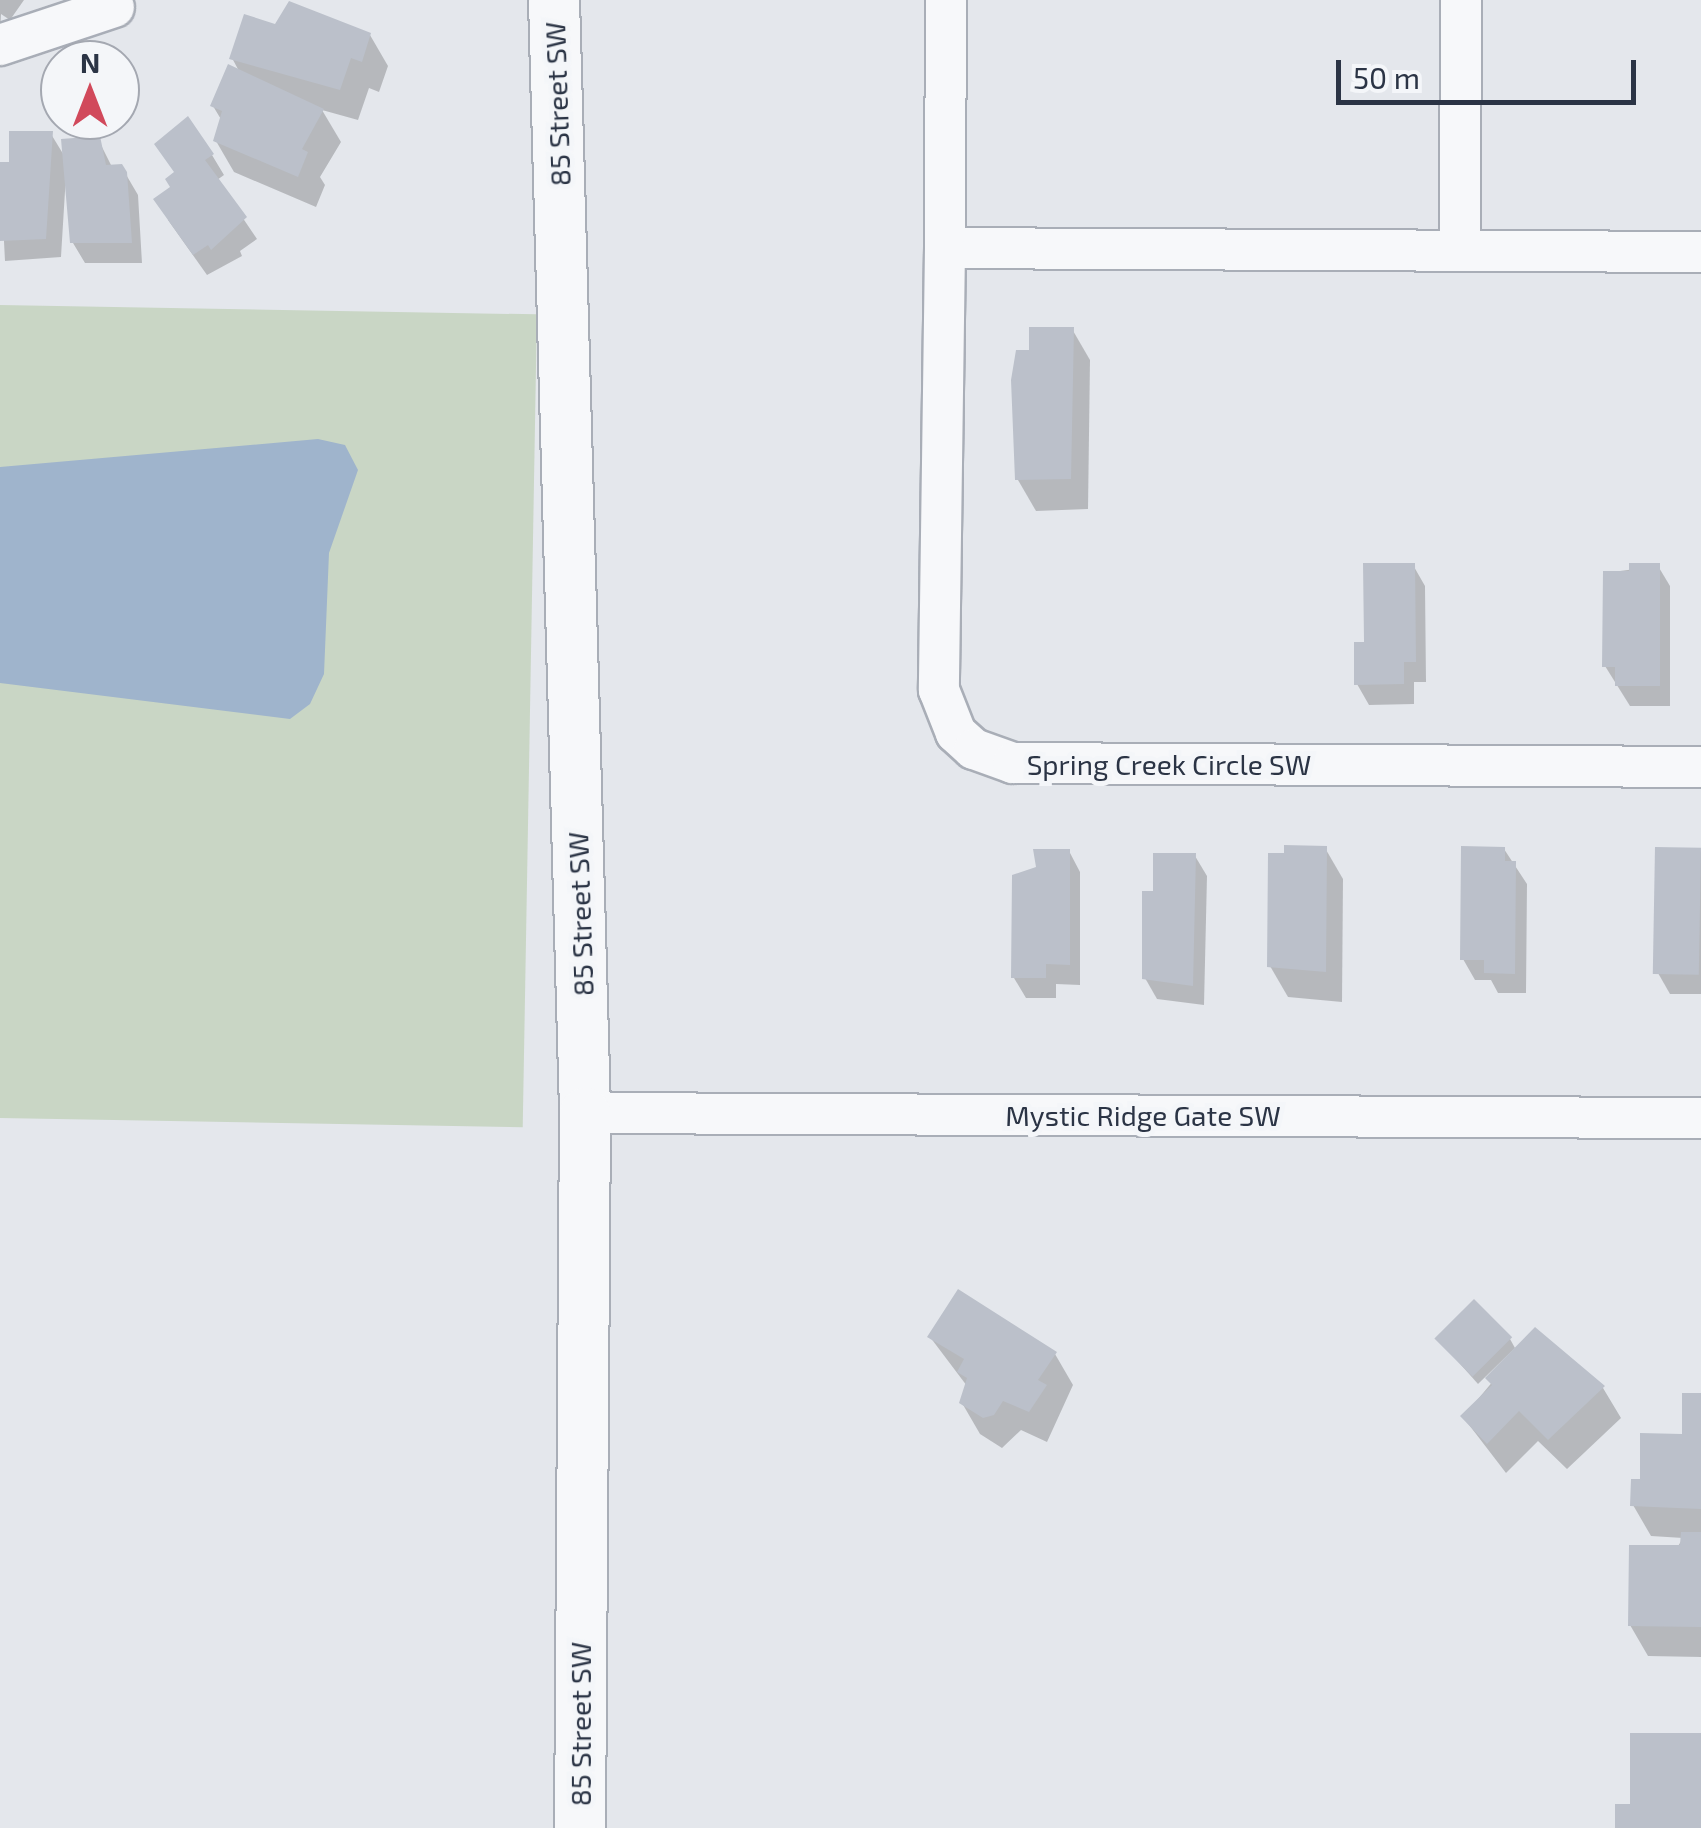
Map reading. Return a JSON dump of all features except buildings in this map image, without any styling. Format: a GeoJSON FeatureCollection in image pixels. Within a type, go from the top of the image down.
{"type":"FeatureCollection","features":[{"type":"Feature","properties":{"kind":"street","name":"85 Street SW"},"geometry":{"type":"LineString","coordinates":[[554,0],[585,1112],[580,1828]]}},
{"type":"Feature","properties":{"kind":"street","name":"Spring Creek Circle SW"},"geometry":{"type":"LineString","coordinates":[[946,0],[939,690],[946,720],[974,750],[1014,764],[1701,767]]}},
{"type":"Feature","properties":{"kind":"street"},"geometry":{"type":"LineString","coordinates":[[1460,251],[1462,0]]}},
{"type":"Feature","properties":{"kind":"street"},"geometry":{"type":"LineString","coordinates":[[0,45],[114,7]]}},
{"type":"Feature","properties":{"kind":"street"},"geometry":{"type":"LineString","coordinates":[[946,248],[1701,252]]}},
{"type":"Feature","properties":{"kind":"street","name":"Mystic Ridge Gate SW"},"geometry":{"type":"LineString","coordinates":[[585,1112],[1701,1118]]}},
{"type":"Feature","properties":{"kind":"green space"},"geometry":{"type":"Polygon","coordinates":[[[0,305],[537,314],[523,1127],[0,1118],[0,305]]]}},
{"type":"Feature","properties":{"kind":"water"},"geometry":{"type":"Polygon","coordinates":[[[318,439],[345,445],[358,470],[329,553],[324,674],[310,704],[290,719],[0,683],[0,467],[318,439]]]}}]}
